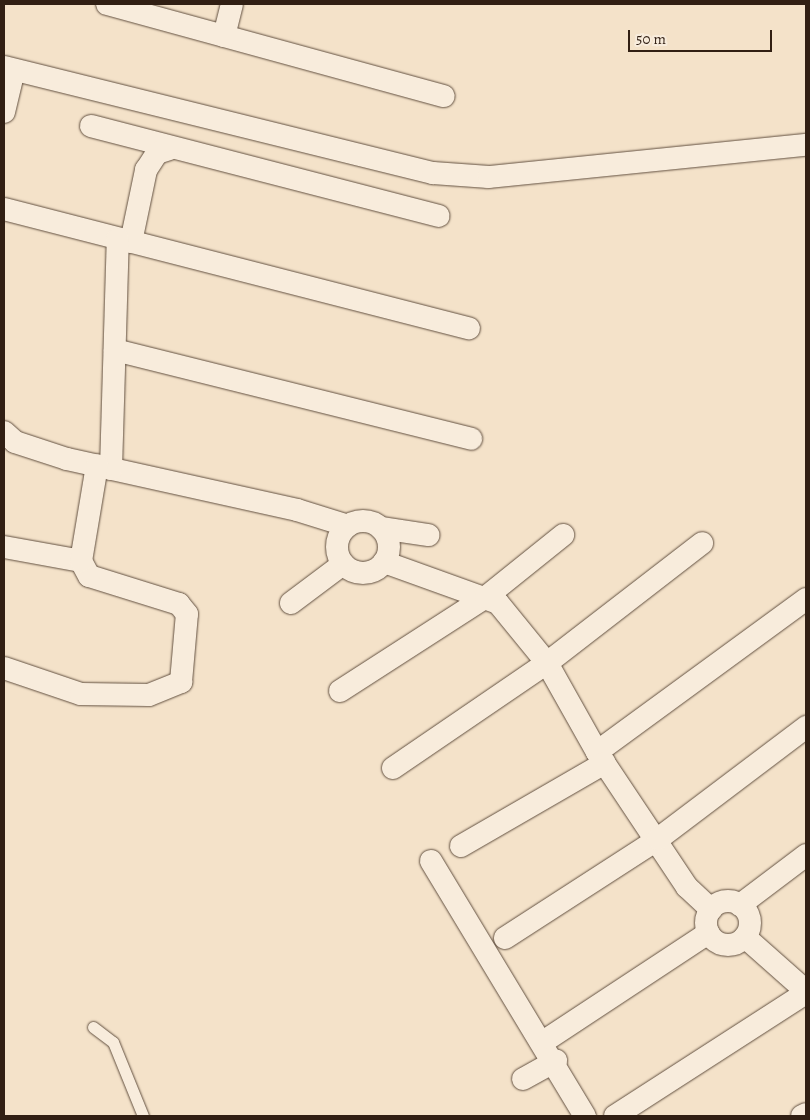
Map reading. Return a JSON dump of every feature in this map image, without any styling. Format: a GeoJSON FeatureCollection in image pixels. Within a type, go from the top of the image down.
{"type":"FeatureCollection","features":[{"type":"Feature","properties":{"kind":"street"},"geometry":{"type":"LineString","coordinates":[[107,4],[444,96]]}},
{"type":"Feature","properties":{"kind":"street"},"geometry":{"type":"LineString","coordinates":[[224,36],[232,4]]}},
{"type":"Feature","properties":{"kind":"street"},"geometry":{"type":"LineString","coordinates":[[4,112],[9,69],[433,173],[489,177],[806,145]]}},
{"type":"Feature","properties":{"kind":"street"},"geometry":{"type":"LineString","coordinates":[[91,126],[169,149],[439,216]]}},
{"type":"Feature","properties":{"kind":"street"},"geometry":{"type":"LineString","coordinates":[[4,668],[81,694],[149,695],[181,682],[187,614],[179,604],[89,576],[81,561],[104,467],[124,240],[146,170],[157,153],[169,149]]}},
{"type":"Feature","properties":{"kind":"street"},"geometry":{"type":"LineString","coordinates":[[4,209],[469,328]]}},
{"type":"Feature","properties":{"kind":"street"},"geometry":{"type":"LineString","coordinates":[[115,350],[471,439]]}},
{"type":"Feature","properties":{"kind":"street"},"geometry":{"type":"LineString","coordinates":[[4,432],[15,442],[104,467],[348,526],[362,520],[381,528],[428,534]]}},
{"type":"Feature","properties":{"kind":"street"},"geometry":{"type":"LineString","coordinates":[[348,526],[337,548],[343,564],[362,573],[384,562],[486,597],[498,603],[547,663],[601,757],[658,839],[687,887],[711,909]]}},
{"type":"Feature","properties":{"kind":"street"},"geometry":{"type":"LineString","coordinates":[[381,528],[389,546],[384,562]]}},
{"type":"Feature","properties":{"kind":"street"},"geometry":{"type":"LineString","coordinates":[[340,691],[486,597],[563,535]]}},
{"type":"Feature","properties":{"kind":"street"},"geometry":{"type":"LineString","coordinates":[[393,768],[547,663],[702,543]]}},
{"type":"Feature","properties":{"kind":"street"},"geometry":{"type":"LineString","coordinates":[[4,546],[81,561]]}},
{"type":"Feature","properties":{"kind":"street"},"geometry":{"type":"LineString","coordinates":[[291,603],[343,564]]}},
{"type":"Feature","properties":{"kind":"street"},"geometry":{"type":"LineString","coordinates":[[461,846],[601,757],[806,598]]}},
{"type":"Feature","properties":{"kind":"street"},"geometry":{"type":"LineString","coordinates":[[505,938],[658,839],[806,727]]}},
{"type":"Feature","properties":{"kind":"street"},"geometry":{"type":"LineString","coordinates":[[740,905],[806,855]]}},
{"type":"Feature","properties":{"kind":"street"},"geometry":{"type":"LineString","coordinates":[[431,861],[556,1061],[585,1116]]}},
{"type":"Feature","properties":{"kind":"street"},"geometry":{"type":"LineString","coordinates":[[711,909],[724,902],[740,905],[749,917],[745,937]]}},
{"type":"Feature","properties":{"kind":"street"},"geometry":{"type":"LineString","coordinates":[[549,1038],[708,933],[711,909]]}},
{"type":"Feature","properties":{"kind":"street"},"geometry":{"type":"LineString","coordinates":[[708,933],[729,945],[745,937]]}},
{"type":"Feature","properties":{"kind":"street"},"geometry":{"type":"LineString","coordinates":[[615,1116],[806,992],[745,937]]}},
{"type":"Feature","properties":{"kind":"street"},"geometry":{"type":"LineString","coordinates":[[524,1079],[556,1061]]}},
{"type":"Feature","properties":{"kind":"street"},"geometry":{"type":"LineString","coordinates":[[802,1116],[806,1114]]}},
{"type":"Feature","properties":{"kind":"lane"},"geometry":{"type":"LineString","coordinates":[[93,1027],[113,1042],[143,1116]]}}]}
